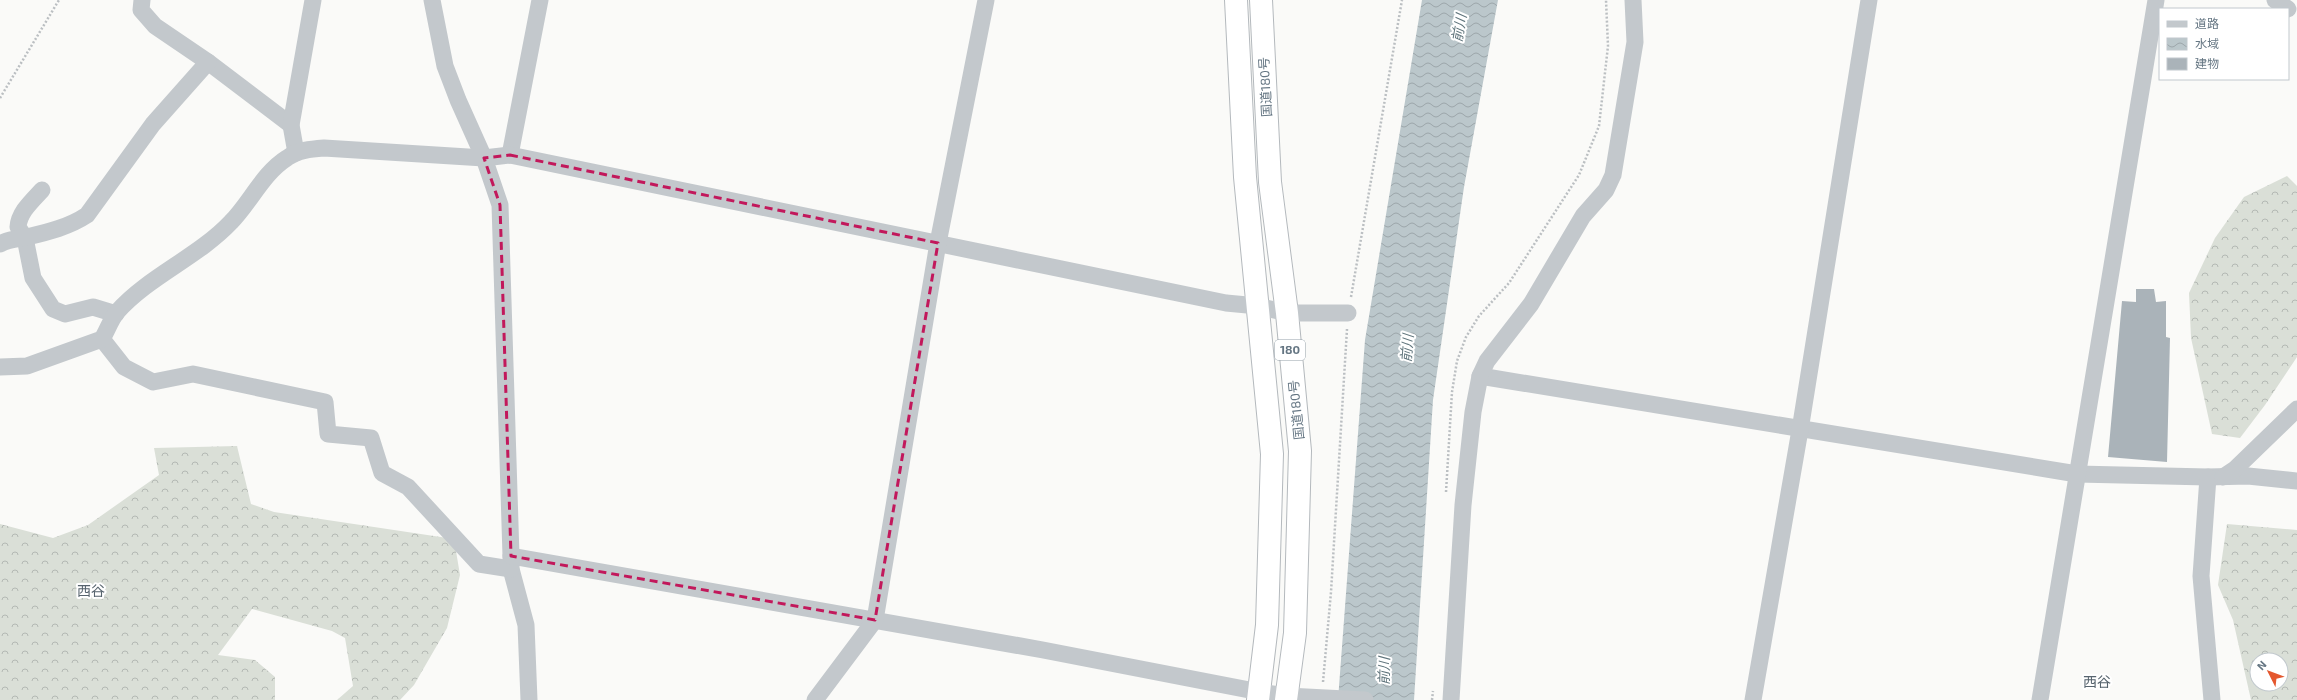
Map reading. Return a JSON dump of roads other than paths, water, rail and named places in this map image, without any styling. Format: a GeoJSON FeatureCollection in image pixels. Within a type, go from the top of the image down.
{"type":"FeatureCollection","features":[{"type":"Feature","properties":{"kind":"highway","name":"国道180号"},"geometry":{"type":"LineString","coordinates":[[1236,0],[1245,177],[1272,454],[1267,625],[1259,696]]}},
{"type":"Feature","properties":{"kind":"highway","name":"国道180号"},"geometry":{"type":"LineString","coordinates":[[1261,0],[1270,182],[1287,313],[1300,451],[1295,633],[1286,698]]}},
{"type":"Feature","properties":{"kind":"street"},"geometry":{"type":"LineString","coordinates":[[142,0],[141,10],[155,26],[208,62],[291,125]]}},
{"type":"Feature","properties":{"kind":"street"},"geometry":{"type":"LineString","coordinates":[[296,153],[291,125],[313,0]]}},
{"type":"Feature","properties":{"kind":"street"},"geometry":{"type":"LineString","coordinates":[[432,0],[445,66],[458,100],[484,158],[500,205],[511,563],[526,625],[529,700]]}},
{"type":"Feature","properties":{"kind":"street"},"geometry":{"type":"LineString","coordinates":[[510,155],[540,0]]}},
{"type":"Feature","properties":{"kind":"street"},"geometry":{"type":"LineString","coordinates":[[815,700],[875,620],[938,243],[986,0]]}},
{"type":"Feature","properties":{"kind":"street"},"geometry":{"type":"LineString","coordinates":[[1450,700],[1463,505],[1473,412],[1480,376],[1487,361],[1531,304],[1583,216],[1606,190],[1613,175],[1635,42],[1633,0]]}},
{"type":"Feature","properties":{"kind":"street"},"geometry":{"type":"LineString","coordinates":[[1753,700],[1800,430],[1869,0]]}},
{"type":"Feature","properties":{"kind":"street"},"geometry":{"type":"LineString","coordinates":[[2040,700],[2156,0]]}},
{"type":"Feature","properties":{"kind":"street"},"geometry":{"type":"LineString","coordinates":[[2275,0],[2287,8]]}},
{"type":"Feature","properties":{"kind":"street"},"geometry":{"type":"LineString","coordinates":[[2289,10],[2297,16]]}},
{"type":"Feature","properties":{"kind":"street"},"geometry":{"type":"LineString","coordinates":[[0,244],[6,240],[25,238],[72,225],[87,215],[153,124],[208,62]]}},
{"type":"Feature","properties":{"kind":"street"},"geometry":{"type":"LineString","coordinates":[[0,367],[27,366],[102,339],[116,314],[132,298],[210,241],[231,222],[271,172],[285,159],[296,153],[324,148],[484,158],[510,155],[1226,303],[1258,306],[1287,313],[1348,313]]}},
{"type":"Feature","properties":{"kind":"street"},"geometry":{"type":"LineString","coordinates":[[42,190],[18,221],[18,227],[25,238],[33,278],[52,309],[65,314],[93,307],[116,314]]}},
{"type":"Feature","properties":{"kind":"street"},"geometry":{"type":"LineString","coordinates":[[102,339],[124,367],[153,382],[193,374],[325,402],[328,434],[371,438],[382,473],[408,487],[479,564],[511,563],[875,620],[1043,650],[1259,696],[1286,698],[1327,697],[1365,700]]}},
{"type":"Feature","properties":{"kind":"street"},"geometry":{"type":"LineString","coordinates":[[1480,376],[1800,430],[2077,474],[2215,477],[2248,476],[2297,481]]}},
{"type":"Feature","properties":{"kind":"street"},"geometry":{"type":"LineString","coordinates":[[2215,477],[2235,469],[2297,409]]}},
{"type":"Feature","properties":{"kind":"street"},"geometry":{"type":"LineString","coordinates":[[2212,700],[2200,576],[2215,477]]}},
{"type":"Feature","properties":{"kind":"water","name":"前川"},"geometry":{"type":"Polygon","coordinates":[[[1422,0],[1498,0],[1464,187],[1433,400],[1414,700],[1338,700],[1365,340],[1422,0]]]}},
{"type":"Feature","properties":{"kind":"district","name":"西谷"},"geometry":{"type":"Point","coordinates":[91,591]}},
{"type":"Feature","properties":{"kind":"district","name":"西谷"},"geometry":{"type":"Point","coordinates":[2097,682]}}]}
